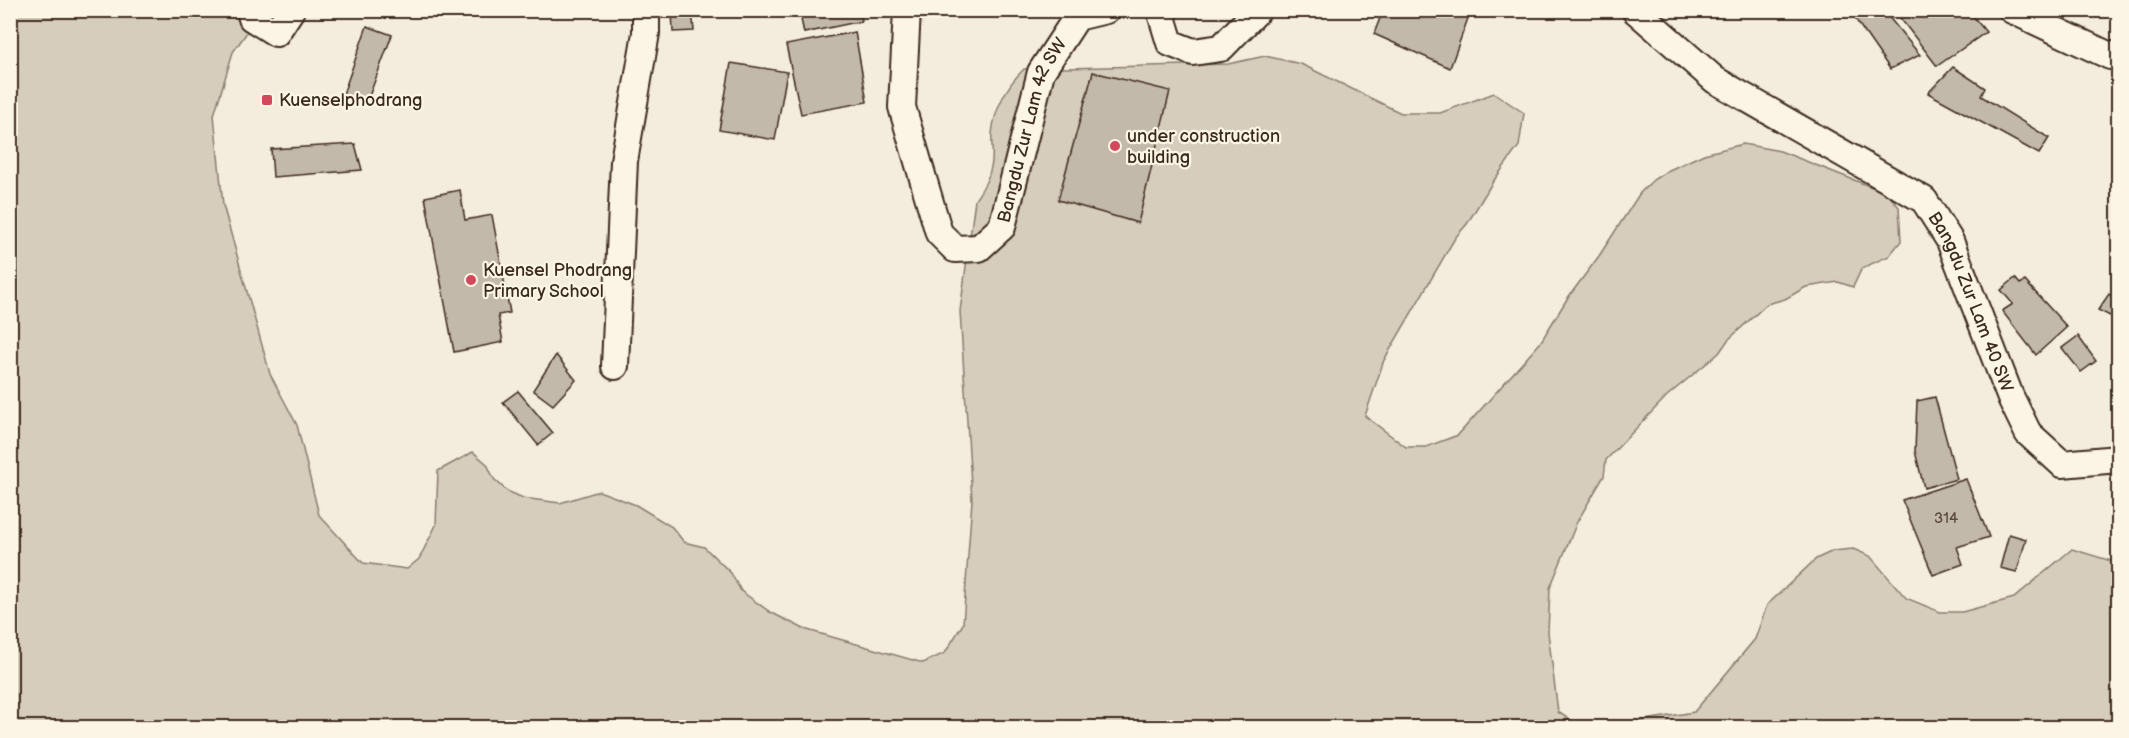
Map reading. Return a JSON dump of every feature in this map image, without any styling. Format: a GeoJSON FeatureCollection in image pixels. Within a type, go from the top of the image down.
{"type":"FeatureCollection","features":[{"type":"Feature","properties":{"kind":"street"},"geometry":{"type":"LineString","coordinates":[[250,10],[252,18],[276,33],[291,10]]}},
{"type":"Feature","properties":{"kind":"street"},"geometry":{"type":"LineString","coordinates":[[615,366],[624,161],[646,33],[646,10]]}},
{"type":"Feature","properties":{"kind":"street","name":"Bangdu Zur Lam 42 SW"},"geometry":{"type":"LineString","coordinates":[[907,10],[902,107],[939,233],[955,249],[979,248],[1002,227],[1041,72],[1077,17],[1106,10]]}},
{"type":"Feature","properties":{"kind":"street"},"geometry":{"type":"LineString","coordinates":[[1160,10],[1170,43],[1193,52],[1221,48],[1258,10]]}},
{"type":"Feature","properties":{"kind":"street","name":"Bangdu Zur Lam 40 SW"},"geometry":{"type":"LineString","coordinates":[[1635,10],[1714,80],[1924,200],[1950,242],[2010,396],[2028,433],[2062,464],[2118,459]]}},
{"type":"Feature","properties":{"kind":"street"},"geometry":{"type":"LineString","coordinates":[[2012,10],[2110,56],[2118,54]]}},
{"type":"Feature","properties":{"kind":"shaded area"},"geometry":{"type":"Polygon","coordinates":[[[10,11],[262,11],[233,52],[214,115],[223,205],[270,374],[297,425],[319,515],[363,563],[407,569],[419,559],[436,525],[438,471],[473,452],[487,464],[494,479],[507,491],[523,498],[560,503],[599,491],[636,505],[672,527],[684,542],[704,547],[731,573],[741,591],[770,612],[804,629],[923,663],[945,653],[963,624],[972,500],[960,311],[975,200],[990,171],[995,116],[1007,90],[1024,69],[1228,64],[1265,56],[1301,64],[1401,113],[1440,113],[1494,93],[1524,113],[1519,146],[1492,183],[1467,224],[1455,238],[1384,360],[1365,416],[1406,447],[1426,447],[1458,435],[1540,343],[1567,299],[1599,256],[1640,193],[1653,180],[1667,171],[1704,154],[1743,144],[1780,151],[1887,193],[1899,207],[1901,241],[1889,256],[1862,268],[1853,287],[1838,282],[1806,287],[1785,299],[1767,304],[1728,340],[1719,353],[1667,396],[1606,460],[1604,476],[1577,522],[1550,588],[1548,632],[1558,712],[1581,727],[11,727],[10,11]]]}},
{"type":"Feature","properties":{"kind":"shaded area"},"geometry":{"type":"Polygon","coordinates":[[[1853,549],[1870,556],[1906,598],[1940,612],[1962,612],[2014,598],[2072,549],[2118,563],[2118,727],[1612,727],[1694,712],[1755,639],[1767,605],[1816,559],[1833,551],[1853,549]]]}},
{"type":"Feature","properties":{"kind":"building"},"geometry":{"type":"Polygon","coordinates":[[[672,10],[692,10],[694,31],[673,32],[672,10]]]}},
{"type":"Feature","properties":{"kind":"building"},"geometry":{"type":"Polygon","coordinates":[[[799,10],[860,10],[862,21],[804,33],[799,10]]]}},
{"type":"Feature","properties":{"kind":"building"},"geometry":{"type":"Polygon","coordinates":[[[1383,10],[1471,10],[1450,68],[1374,34],[1383,10]]]}},
{"type":"Feature","properties":{"kind":"building"},"geometry":{"type":"Polygon","coordinates":[[[1849,10],[1883,10],[1920,55],[1890,69],[1849,10]]]}},
{"type":"Feature","properties":{"kind":"building"},"geometry":{"type":"Polygon","coordinates":[[[1894,10],[1968,10],[1986,32],[1937,66],[1894,10]]]}},
{"type":"Feature","properties":{"kind":"building"},"geometry":{"type":"Polygon","coordinates":[[[367,26],[392,35],[368,99],[342,97],[367,26]]]}},
{"type":"Feature","properties":{"kind":"building"},"geometry":{"type":"Polygon","coordinates":[[[855,32],[867,102],[801,114],[786,45],[855,32]]]}},
{"type":"Feature","properties":{"kind":"building"},"geometry":{"type":"Polygon","coordinates":[[[731,63],[787,72],[775,140],[719,130],[731,63]]]}},
{"type":"Feature","properties":{"kind":"building"},"geometry":{"type":"Polygon","coordinates":[[[1953,67],[1985,88],[1981,96],[2049,138],[2039,154],[1928,93],[1953,67]]]}},
{"type":"Feature","properties":{"kind":"building","name":"under construction building"},"geometry":{"type":"Polygon","coordinates":[[[1093,72],[1170,91],[1138,223],[1058,200],[1093,72]]]}},
{"type":"Feature","properties":{"kind":"building"},"geometry":{"type":"Polygon","coordinates":[[[355,144],[362,170],[273,177],[271,149],[355,144]]]}},
{"type":"Feature","properties":{"kind":"building"},"geometry":{"type":"Polygon","coordinates":[[[460,190],[465,220],[492,215],[510,313],[498,315],[503,342],[454,352],[425,197],[460,190]]]}},
{"type":"Feature","properties":{"kind":"building"},"geometry":{"type":"Polygon","coordinates":[[[2015,278],[2020,284],[2025,281],[2067,327],[2036,355],[2002,311],[2013,304],[2001,290],[2015,278]]]}},
{"type":"Feature","properties":{"kind":"building"},"geometry":{"type":"Polygon","coordinates":[[[2109,294],[2118,300],[2118,320],[2098,310],[2109,294]]]}},
{"type":"Feature","properties":{"kind":"building"},"geometry":{"type":"Polygon","coordinates":[[[2078,336],[2096,361],[2081,372],[2062,348],[2078,336]]]}},
{"type":"Feature","properties":{"kind":"building"},"geometry":{"type":"Polygon","coordinates":[[[556,355],[576,380],[553,405],[533,390],[556,355]]]}},
{"type":"Feature","properties":{"kind":"building"},"geometry":{"type":"Polygon","coordinates":[[[518,391],[553,433],[538,445],[503,402],[518,391]]]}},
{"type":"Feature","properties":{"kind":"building"},"geometry":{"type":"Polygon","coordinates":[[[1935,397],[1957,479],[1924,488],[1915,451],[1917,401],[1935,397]]]}},
{"type":"Feature","properties":{"kind":"building"},"geometry":{"type":"Polygon","coordinates":[[[1966,479],[1989,537],[1957,547],[1963,564],[1933,575],[1902,500],[1966,479]]]}},
{"type":"Feature","properties":{"kind":"building"},"geometry":{"type":"Polygon","coordinates":[[[2009,534],[2026,539],[2017,572],[2000,568],[2009,534]]]}},
{"type":"Feature","properties":{"kind":"place","name":"Kuenselphodrang"},"geometry":{"type":"Point","coordinates":[267,100]}},
{"type":"Feature","properties":{"kind":"place","name":"under construction building"},"geometry":{"type":"Point","coordinates":[1115,146]}},
{"type":"Feature","properties":{"kind":"place","name":"Kuensel Phodrang Primary School"},"geometry":{"type":"Point","coordinates":[471,280]}}]}
